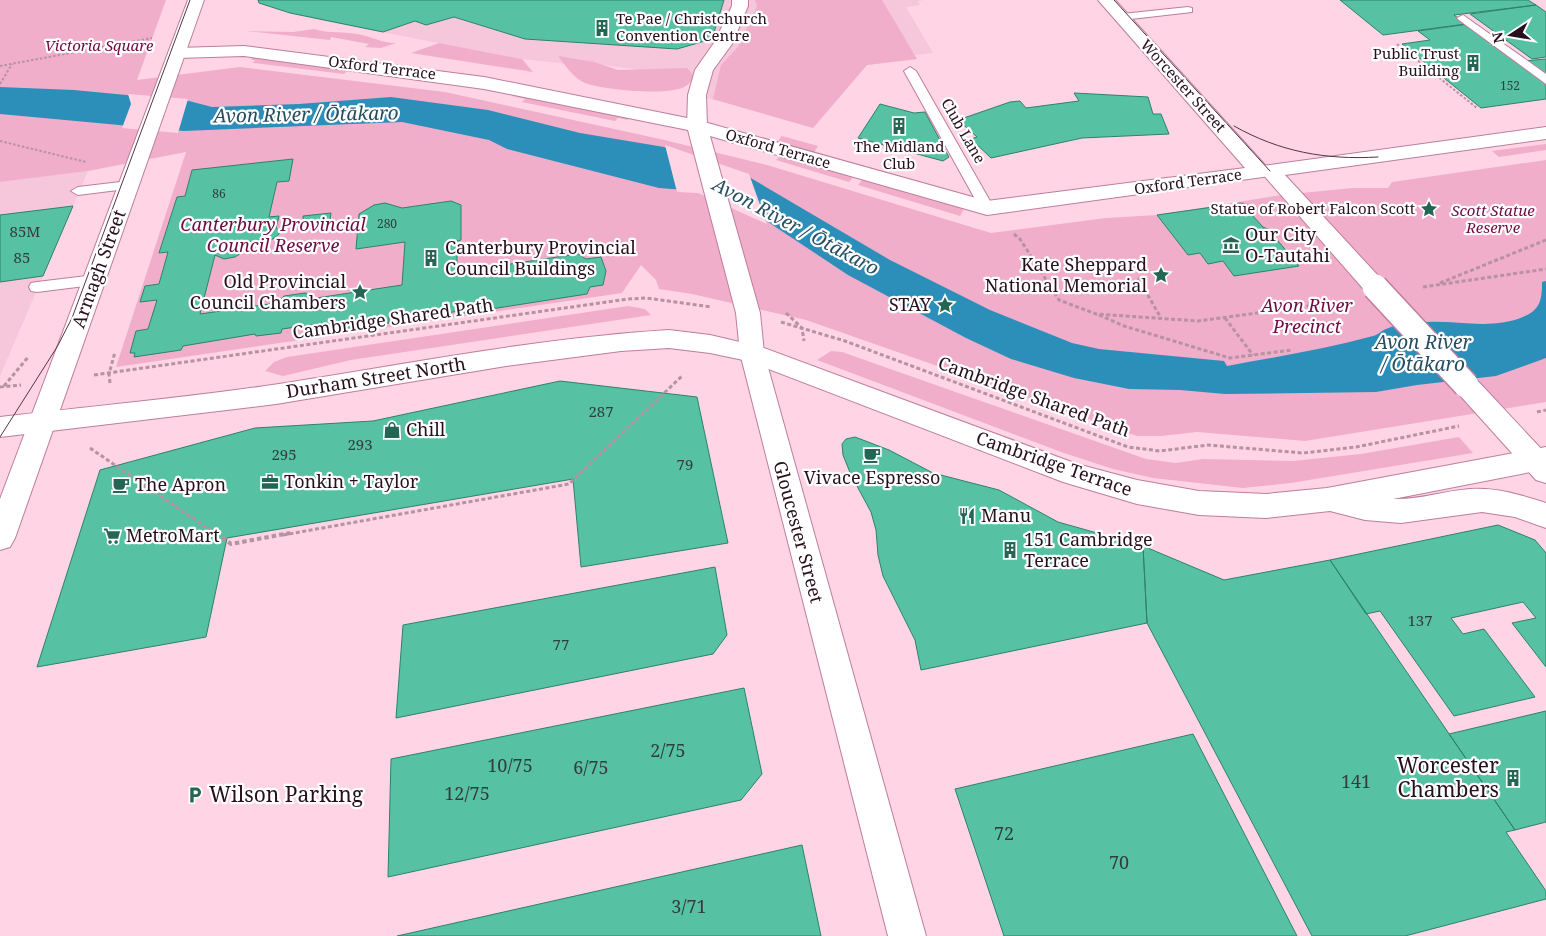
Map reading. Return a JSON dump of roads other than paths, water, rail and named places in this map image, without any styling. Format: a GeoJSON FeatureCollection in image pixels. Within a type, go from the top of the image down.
{"type":"FeatureCollection","features":[{"type":"Feature","properties":{"kind":"street","name":"Armagh Street"},"geometry":{"type":"LineString","coordinates":[[0,538],[196,0]]}},
{"type":"Feature","properties":{"kind":"street","name":"Gloucester Street"},"geometry":{"type":"LineString","coordinates":[[740,0],[740,6],[723,44],[704,70],[697,96],[697,126],[748,313],[752,353],[907,936]]}},
{"type":"Feature","properties":{"kind":"street","name":"Worcester Street"},"geometry":{"type":"LineString","coordinates":[[1106,0],[1265,172],[1542,463]]}},
{"type":"Feature","properties":{"kind":"street","name":"Oxford Terrace"},"geometry":{"type":"LineString","coordinates":[[177,53],[244,51],[457,78],[697,126],[987,208],[1546,133]]}},
{"type":"Feature","properties":{"kind":"street","name":"Durham Street North"},"geometry":{"type":"LineString","coordinates":[[0,427],[276,394],[506,357],[621,342],[669,339],[710,344],[752,353]]}},
{"type":"Feature","properties":{"kind":"street","name":"Cambridge Terrace"},"geometry":{"type":"LineString","coordinates":[[752,353],[1073,474],[1136,492],[1199,503],[1266,506],[1327,500],[1542,463]]}},
{"type":"Feature","properties":{"kind":"street"},"geometry":{"type":"LineString","coordinates":[[1327,500],[1371,510],[1412,511],[1461,502],[1494,501],[1517,505],[1546,516]]}},
{"type":"Feature","properties":{"kind":"lane"},"geometry":{"type":"LineString","coordinates":[[1122,18],[1188,10]]}},
{"type":"Feature","properties":{"kind":"lane"},"geometry":{"type":"LineString","coordinates":[[1463,18],[1546,80]]}},
{"type":"Feature","properties":{"kind":"lane","name":"Club Lane"},"geometry":{"type":"LineString","coordinates":[[910,71],[987,208]]}},
{"type":"Feature","properties":{"kind":"lane"},"geometry":{"type":"LineString","coordinates":[[78,191],[130,185]]}},
{"type":"Feature","properties":{"kind":"lane"},"geometry":{"type":"LineString","coordinates":[[37,287],[95,280]]}},
{"type":"Feature","properties":{"kind":"water","name":"Avon River / Ōtākaro"},"geometry":{"type":"Polygon","coordinates":[[[0,87],[74,90],[189,101],[212,107],[299,104],[391,97],[488,110],[580,133],[664,147],[749,177],[890,260],[990,310],[1072,343],[1099,349],[1224,361],[1227,366],[1355,341],[1401,325],[1430,322],[1485,324],[1512,321],[1534,310],[1540,302],[1542,282],[1546,281],[1546,358],[1496,376],[1417,385],[1376,392],[1225,394],[1180,390],[1129,389],[1074,378],[1011,359],[966,338],[848,275],[765,220],[699,191],[659,188],[507,149],[489,140],[402,122],[184,131],[0,114],[0,87]]]}},
{"type":"Feature","properties":{"kind":"tram line"},"geometry":{"type":"LineString","coordinates":[[0,437],[57,347],[72,318],[190,0]]}},
{"type":"Feature","properties":{"kind":"tram line"},"geometry":{"type":"LineString","coordinates":[[1114,0],[1270,171]]}},
{"type":"Feature","properties":{"kind":"tram line"},"geometry":{"type":"LineString","coordinates":[[1234,126],[1269,142],[1304,152],[1340,157],[1378,157]]}},
{"type":"Feature","properties":{"kind":"place","name":"Te Pae / Christchurch Convention Centre"},"geometry":{"type":"Point","coordinates":[602,28]}},
{"type":"Feature","properties":{"kind":"place","name":"Public Trust Building"},"geometry":{"type":"Point","coordinates":[1473,63]}},
{"type":"Feature","properties":{"kind":"place","name":"The Midland Club"},"geometry":{"type":"Point","coordinates":[899,126]}},
{"type":"Feature","properties":{"kind":"place","name":"Statue of Robert Falcon Scott"},"geometry":{"type":"Point","coordinates":[1429,209]}},
{"type":"Feature","properties":{"kind":"place","name":"Our City O-Tautahi"},"geometry":{"type":"Point","coordinates":[1231,245]}},
{"type":"Feature","properties":{"kind":"place","name":"Canterbury Provincial Council Buildings"},"geometry":{"type":"Point","coordinates":[431,258]}},
{"type":"Feature","properties":{"kind":"place","name":"Kate Sheppard National Memorial"},"geometry":{"type":"Point","coordinates":[1161,275]}},
{"type":"Feature","properties":{"kind":"place","name":"Old Provincial Council Chambers"},"geometry":{"type":"Point","coordinates":[360,292]}},
{"type":"Feature","properties":{"kind":"place","name":"STAY"},"geometry":{"type":"Point","coordinates":[945,305]}},
{"type":"Feature","properties":{"kind":"place","name":"Chill"},"geometry":{"type":"Point","coordinates":[392,430]}},
{"type":"Feature","properties":{"kind":"place","name":"Vivace Espresso"},"geometry":{"type":"Point","coordinates":[872,455]}},
{"type":"Feature","properties":{"kind":"place","name":"Tonkin + Taylor"},"geometry":{"type":"Point","coordinates":[270,482]}},
{"type":"Feature","properties":{"kind":"place","name":"The Apron"},"geometry":{"type":"Point","coordinates":[121,485]}},
{"type":"Feature","properties":{"kind":"place","name":"Manu"},"geometry":{"type":"Point","coordinates":[967,516]}},
{"type":"Feature","properties":{"kind":"place","name":"MetroMart"},"geometry":{"type":"Point","coordinates":[112,536]}},
{"type":"Feature","properties":{"kind":"place","name":"151 Cambridge Terrace"},"geometry":{"type":"Point","coordinates":[1010,550]}},
{"type":"Feature","properties":{"kind":"place","name":"Worcester Chambers"},"geometry":{"type":"Point","coordinates":[1513,778]}},
{"type":"Feature","properties":{"kind":"place","name":"Wilson Parking"},"geometry":{"type":"Point","coordinates":[195,795]}},
{"type":"Feature","properties":{"kind":"park label","name":"Victoria Square"},"geometry":{"type":"Point","coordinates":[99,46]}},
{"type":"Feature","properties":{"kind":"park label","name":"Scott Statue Reserve"},"geometry":{"type":"Point","coordinates":[1493,220]}},
{"type":"Feature","properties":{"kind":"park label","name":"Canterbury Provincial Council Reserve"},"geometry":{"type":"Point","coordinates":[273,235]}},
{"type":"Feature","properties":{"kind":"park label","name":"Avon River Precinct"},"geometry":{"type":"Point","coordinates":[1307,316]}}]}
